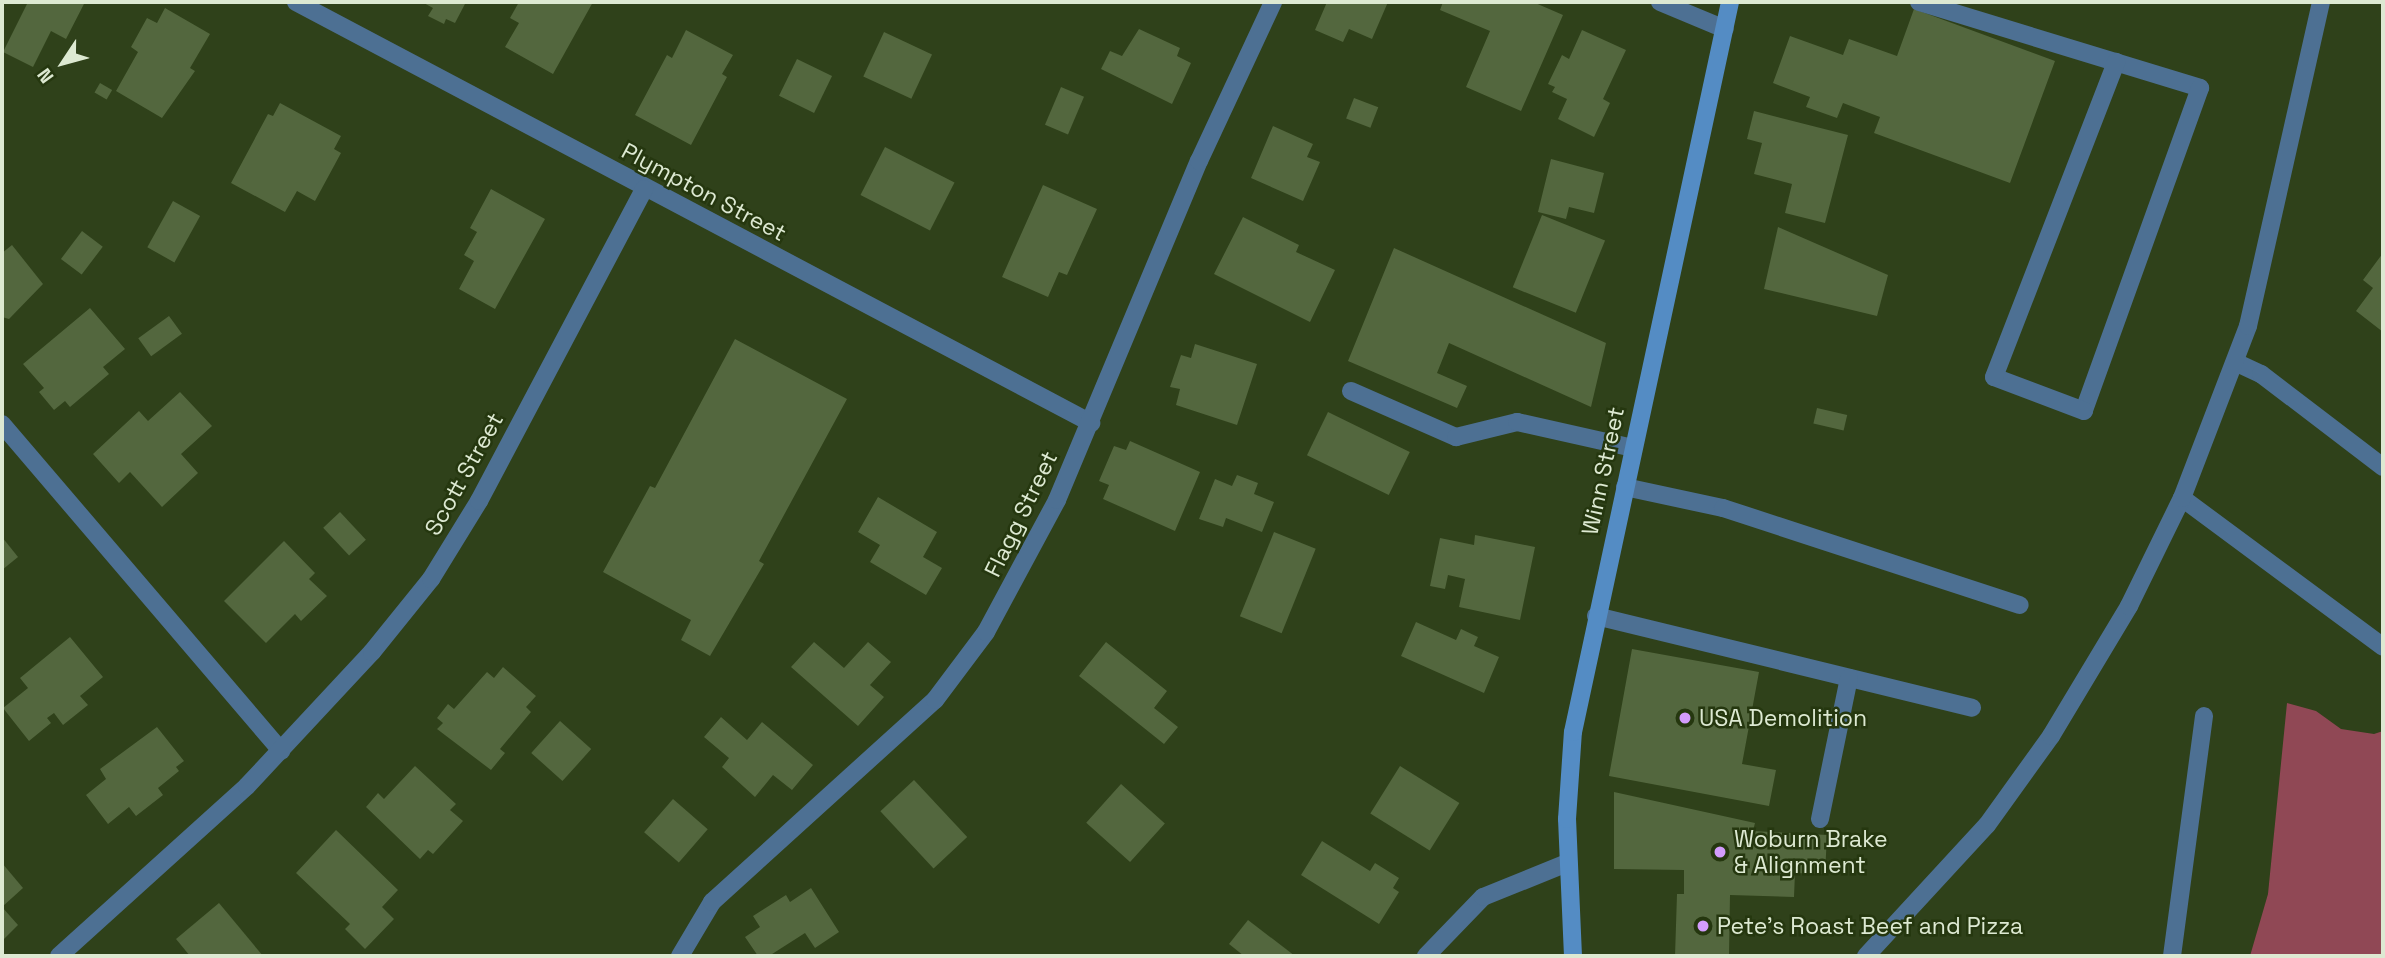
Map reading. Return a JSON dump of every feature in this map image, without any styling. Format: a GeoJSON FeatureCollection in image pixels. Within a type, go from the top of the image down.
{"type":"FeatureCollection","features":[{"type":"Feature","properties":{"kind":"main road","name":"Winn Street"},"geometry":{"type":"LineString","coordinates":[[1573,956],[1567,863],[1573,732],[1596,615],[1730,2]]}},
{"type":"Feature","properties":{"kind":"street","name":"Plympton Street"},"geometry":{"type":"LineString","coordinates":[[296,2],[1091,423]]}},
{"type":"Feature","properties":{"kind":"street","name":"Flagg Street"},"geometry":{"type":"LineString","coordinates":[[680,956],[712,902],[895,738],[953,680],[1014,586],[1091,423],[1199,160],[1273,2]]}},
{"type":"Feature","properties":{"kind":"street"},"geometry":{"type":"LineString","coordinates":[[1660,2],[1725,29]]}},
{"type":"Feature","properties":{"kind":"street"},"geometry":{"type":"LineString","coordinates":[[1919,2],[2116,62],[2200,88],[2084,411],[1994,377],[2116,62]]}},
{"type":"Feature","properties":{"kind":"street"},"geometry":{"type":"LineString","coordinates":[[1866,956],[1987,825],[2051,736],[2129,606],[2182,498],[2235,362],[2265,262],[2321,2]]}},
{"type":"Feature","properties":{"kind":"street","name":"Scott Street"},"geometry":{"type":"LineString","coordinates":[[59,956],[281,751],[388,633],[443,560],[645,189]]}},
{"type":"Feature","properties":{"kind":"street"},"geometry":{"type":"LineString","coordinates":[[2235,362],[2261,374],[2383,467]]}},
{"type":"Feature","properties":{"kind":"street"},"geometry":{"type":"LineString","coordinates":[[1351,391],[1456,437],[1517,422],[1633,448]]}},
{"type":"Feature","properties":{"kind":"street"},"geometry":{"type":"LineString","coordinates":[[2,424],[281,751]]}},
{"type":"Feature","properties":{"kind":"street"},"geometry":{"type":"LineString","coordinates":[[1625,487],[1723,508],[2020,605]]}},
{"type":"Feature","properties":{"kind":"street"},"geometry":{"type":"LineString","coordinates":[[2182,498],[2383,647]]}},
{"type":"Feature","properties":{"kind":"street"},"geometry":{"type":"LineString","coordinates":[[1596,615],[1972,708]]}},
{"type":"Feature","properties":{"kind":"street"},"geometry":{"type":"LineString","coordinates":[[1820,819],[1849,678]]}},
{"type":"Feature","properties":{"kind":"street"},"geometry":{"type":"LineString","coordinates":[[2172,956],[2204,716]]}},
{"type":"Feature","properties":{"kind":"street"},"geometry":{"type":"LineString","coordinates":[[1426,956],[1483,897],[1567,863]]}},
{"type":"Feature","properties":{"kind":"shaded area"},"geometry":{"type":"Polygon","coordinates":[[[2287,703],[2316,711],[2341,729],[2374,734],[2383,731],[2383,956],[2250,956],[2268,894],[2287,703]]]}},
{"type":"Feature","properties":{"kind":"building"},"geometry":{"type":"Polygon","coordinates":[[[28,2],[85,2],[66,39],[51,31],[33,67],[3,52],[28,2]]]}},
{"type":"Feature","properties":{"kind":"building"},"geometry":{"type":"Polygon","coordinates":[[[422,2],[466,2],[455,23],[446,19],[444,24],[428,16],[433,8],[422,2]]]}},
{"type":"Feature","properties":{"kind":"building"},"geometry":{"type":"Polygon","coordinates":[[[519,2],[593,2],[553,74],[505,47],[519,23],[510,18],[519,2]]]}},
{"type":"Feature","properties":{"kind":"building"},"geometry":{"type":"Polygon","coordinates":[[[1327,2],[1388,2],[1372,39],[1349,29],[1343,42],[1315,30],[1327,2]]]}},
{"type":"Feature","properties":{"kind":"building"},"geometry":{"type":"Polygon","coordinates":[[[1443,2],[1533,2],[1563,15],[1521,111],[1466,87],[1490,31],[1440,10],[1443,2]]]}},
{"type":"Feature","properties":{"kind":"building"},"geometry":{"type":"Polygon","coordinates":[[[165,8],[210,34],[190,68],[195,71],[162,118],[116,91],[138,52],[131,47],[147,18],[157,23],[165,8]]]}},
{"type":"Feature","properties":{"kind":"building"},"geometry":{"type":"Polygon","coordinates":[[[1914,9],[2055,61],[2010,183],[1874,133],[1880,117],[1843,103],[1837,118],[1806,107],[1810,97],[1773,83],[1790,36],[1843,55],[1849,39],[1897,56],[1914,9]]]}},
{"type":"Feature","properties":{"kind":"building"},"geometry":{"type":"Polygon","coordinates":[[[1139,29],[1180,48],[1177,56],[1191,63],[1172,104],[1101,69],[1110,51],[1122,56],[1139,29]]]}},
{"type":"Feature","properties":{"kind":"building"},"geometry":{"type":"Polygon","coordinates":[[[686,30],[733,55],[722,74],[727,77],[691,145],[635,115],[667,55],[672,58],[686,30]]]}},
{"type":"Feature","properties":{"kind":"building"},"geometry":{"type":"Polygon","coordinates":[[[1582,30],[1626,50],[1603,99],[1610,103],[1594,137],[1558,119],[1567,99],[1552,92],[1555,87],[1548,84],[1562,55],[1569,59],[1582,30]]]}},
{"type":"Feature","properties":{"kind":"building"},"geometry":{"type":"Polygon","coordinates":[[[884,32],[932,54],[911,99],[863,76],[884,32]]]}},
{"type":"Feature","properties":{"kind":"building"},"geometry":{"type":"Polygon","coordinates":[[[797,59],[832,76],[814,113],[779,96],[797,59]]]}},
{"type":"Feature","properties":{"kind":"building"},"geometry":{"type":"Polygon","coordinates":[[[100,83],[112,90],[107,100],[94,93],[100,83]]]}},
{"type":"Feature","properties":{"kind":"building"},"geometry":{"type":"Polygon","coordinates":[[[1061,87],[1084,97],[1068,135],[1045,125],[1061,87]]]}},
{"type":"Feature","properties":{"kind":"building"},"geometry":{"type":"Polygon","coordinates":[[[1354,98],[1378,107],[1370,128],[1346,119],[1354,98]]]}},
{"type":"Feature","properties":{"kind":"building"},"geometry":{"type":"Polygon","coordinates":[[[280,103],[341,136],[334,149],[341,153],[315,201],[297,191],[285,212],[231,183],[268,114],[273,116],[280,103]]]}},
{"type":"Feature","properties":{"kind":"building"},"geometry":{"type":"Polygon","coordinates":[[[1754,111],[1848,135],[1825,223],[1785,213],[1792,184],[1754,174],[1762,143],[1747,139],[1754,111]]]}},
{"type":"Feature","properties":{"kind":"building"},"geometry":{"type":"Polygon","coordinates":[[[1273,126],[1313,144],[1307,157],[1320,162],[1303,201],[1251,178],[1273,126]]]}},
{"type":"Feature","properties":{"kind":"building"},"geometry":{"type":"Polygon","coordinates":[[[885,147],[954,182],[930,231],[860,195],[885,147]]]}},
{"type":"Feature","properties":{"kind":"building"},"geometry":{"type":"Polygon","coordinates":[[[1551,159],[1604,173],[1594,213],[1569,207],[1566,219],[1538,212],[1551,159]]]}},
{"type":"Feature","properties":{"kind":"building"},"geometry":{"type":"Polygon","coordinates":[[[1043,185],[1097,209],[1067,275],[1059,272],[1048,297],[1002,277],[1043,185]]]}},
{"type":"Feature","properties":{"kind":"building"},"geometry":{"type":"Polygon","coordinates":[[[491,189],[545,219],[495,309],[459,289],[474,261],[464,255],[477,232],[470,228],[491,189]]]}},
{"type":"Feature","properties":{"kind":"building"},"geometry":{"type":"Polygon","coordinates":[[[173,201],[200,216],[174,262],[147,247],[173,201]]]}},
{"type":"Feature","properties":{"kind":"building"},"geometry":{"type":"Polygon","coordinates":[[[1542,215],[1605,240],[1576,313],[1513,287],[1542,215]]]}},
{"type":"Feature","properties":{"kind":"building"},"geometry":{"type":"Polygon","coordinates":[[[1243,217],[1299,245],[1296,252],[1335,270],[1310,322],[1214,274],[1243,217]]]}},
{"type":"Feature","properties":{"kind":"building"},"geometry":{"type":"Polygon","coordinates":[[[1778,227],[1888,275],[1877,316],[1764,289],[1778,227]]]}},
{"type":"Feature","properties":{"kind":"building"},"geometry":{"type":"Polygon","coordinates":[[[82,231],[103,247],[82,275],[61,259],[82,231]]]}},
{"type":"Feature","properties":{"kind":"building"},"geometry":{"type":"Polygon","coordinates":[[[12,245],[43,284],[9,319],[2,317],[2,253],[12,245]]]}},
{"type":"Feature","properties":{"kind":"building"},"geometry":{"type":"Polygon","coordinates":[[[1394,248],[1606,343],[1591,407],[1449,343],[1437,373],[1467,386],[1457,408],[1348,361],[1394,248]]]}},
{"type":"Feature","properties":{"kind":"building"},"geometry":{"type":"Polygon","coordinates":[[[2383,253],[2383,332],[2356,311],[2373,288],[2363,280],[2383,253]]]}},
{"type":"Feature","properties":{"kind":"building"},"geometry":{"type":"Polygon","coordinates":[[[90,308],[125,349],[103,367],[109,374],[70,407],[65,401],[54,410],[39,392],[44,388],[23,364],[90,308]]]}},
{"type":"Feature","properties":{"kind":"building"},"geometry":{"type":"Polygon","coordinates":[[[169,316],[182,334],[151,356],[138,338],[169,316]]]}},
{"type":"Feature","properties":{"kind":"building"},"geometry":{"type":"Polygon","coordinates":[[[735,339],[847,399],[759,561],[764,564],[710,656],[681,640],[691,620],[603,572],[650,486],[655,488],[735,339]]]}},
{"type":"Feature","properties":{"kind":"building"},"geometry":{"type":"Polygon","coordinates":[[[1195,344],[1257,364],[1237,425],[1176,405],[1180,389],[1170,387],[1181,355],[1191,358],[1195,344]]]}},
{"type":"Feature","properties":{"kind":"building"},"geometry":{"type":"Polygon","coordinates":[[[180,392],[212,426],[181,454],[198,473],[162,507],[130,472],[119,483],[93,454],[139,411],[148,421],[180,392]]]}},
{"type":"Feature","properties":{"kind":"building"},"geometry":{"type":"Polygon","coordinates":[[[1817,408],[1847,415],[1844,431],[1813,424],[1817,408]]]}},
{"type":"Feature","properties":{"kind":"building"},"geometry":{"type":"Polygon","coordinates":[[[1328,412],[1410,452],[1389,495],[1307,455],[1328,412]]]}},
{"type":"Feature","properties":{"kind":"building"},"geometry":{"type":"Polygon","coordinates":[[[1130,441],[1200,472],[1175,531],[1103,499],[1109,485],[1099,481],[1114,446],[1126,450],[1130,441]]]}},
{"type":"Feature","properties":{"kind":"building"},"geometry":{"type":"Polygon","coordinates":[[[1237,475],[1258,483],[1254,494],[1274,502],[1262,532],[1226,518],[1223,527],[1199,519],[1215,479],[1232,486],[1237,475]]]}},
{"type":"Feature","properties":{"kind":"building"},"geometry":{"type":"Polygon","coordinates":[[[878,497],[937,532],[923,557],[942,568],[926,595],[870,562],[880,545],[858,532],[878,497]]]}},
{"type":"Feature","properties":{"kind":"building"},"geometry":{"type":"Polygon","coordinates":[[[340,512],[366,540],[349,555],[323,528],[340,512]]]}},
{"type":"Feature","properties":{"kind":"building"},"geometry":{"type":"Polygon","coordinates":[[[1274,532],[1316,549],[1282,633],[1240,616],[1274,532]]]}},
{"type":"Feature","properties":{"kind":"building"},"geometry":{"type":"Polygon","coordinates":[[[1475,535],[1535,547],[1520,620],[1459,607],[1465,579],[1448,575],[1445,589],[1430,586],[1440,538],[1474,545],[1475,535]]]}},
{"type":"Feature","properties":{"kind":"building"},"geometry":{"type":"Polygon","coordinates":[[[2,537],[18,557],[2,570],[2,537]]]}},
{"type":"Feature","properties":{"kind":"building"},"geometry":{"type":"Polygon","coordinates":[[[284,541],[315,573],[309,579],[327,596],[301,621],[295,614],[266,643],[224,601],[284,541]]]}},
{"type":"Feature","properties":{"kind":"building"},"geometry":{"type":"Polygon","coordinates":[[[1416,622],[1456,640],[1461,629],[1478,637],[1474,646],[1499,657],[1484,693],[1401,656],[1416,622]]]}},
{"type":"Feature","properties":{"kind":"building"},"geometry":{"type":"Polygon","coordinates":[[[70,637],[103,677],[80,696],[88,705],[63,725],[54,713],[47,718],[51,723],[29,741],[3,708],[28,688],[20,678],[70,637]]]}},
{"type":"Feature","properties":{"kind":"building"},"geometry":{"type":"Polygon","coordinates":[[[814,642],[844,668],[868,642],[891,662],[870,685],[884,697],[858,726],[791,667],[814,642]]]}},
{"type":"Feature","properties":{"kind":"building"},"geometry":{"type":"Polygon","coordinates":[[[1106,642],[1167,691],[1154,708],[1178,727],[1164,744],[1079,676],[1106,642]]]}},
{"type":"Feature","properties":{"kind":"building","name":"USA Demolition"},"geometry":{"type":"Polygon","coordinates":[[[1632,649],[1759,672],[1742,764],[1776,770],[1769,806],[1609,776],[1632,649]]]}},
{"type":"Feature","properties":{"kind":"building"},"geometry":{"type":"Polygon","coordinates":[[[503,667],[536,696],[526,707],[531,712],[500,749],[505,753],[491,770],[437,729],[443,723],[437,718],[448,704],[454,709],[487,672],[494,678],[503,667]]]}},
{"type":"Feature","properties":{"kind":"building"},"geometry":{"type":"Polygon","coordinates":[[[721,717],[747,740],[762,722],[813,765],[792,790],[773,775],[755,797],[722,767],[729,758],[704,737],[721,717]]]}},
{"type":"Feature","properties":{"kind":"building"},"geometry":{"type":"Polygon","coordinates":[[[560,721],[591,749],[562,781],[531,753],[560,721]]]}},
{"type":"Feature","properties":{"kind":"building"},"geometry":{"type":"Polygon","coordinates":[[[157,727],[184,761],[176,767],[179,771],[158,788],[163,795],[136,816],[129,807],[108,824],[86,795],[106,779],[100,769],[157,727]]]}},
{"type":"Feature","properties":{"kind":"building"},"geometry":{"type":"Polygon","coordinates":[[[415,766],[456,804],[450,810],[463,821],[433,854],[428,850],[420,859],[366,807],[378,793],[384,799],[415,766]]]}},
{"type":"Feature","properties":{"kind":"building"},"geometry":{"type":"Polygon","coordinates":[[[1400,766],[1459,803],[1430,851],[1370,813],[1400,766]]]}},
{"type":"Feature","properties":{"kind":"building"},"geometry":{"type":"Polygon","coordinates":[[[914,780],[967,837],[934,868],[880,811],[914,780]]]}},
{"type":"Feature","properties":{"kind":"building"},"geometry":{"type":"Polygon","coordinates":[[[1121,784],[1165,823],[1130,862],[1086,823],[1121,784]]]}},
{"type":"Feature","properties":{"kind":"building","name":"Woburn Brake & Alignment"},"geometry":{"type":"Polygon","coordinates":[[[1614,792],[1755,823],[1753,831],[1827,835],[1825,874],[1795,873],[1794,897],[1730,895],[1729,956],[1675,956],[1677,894],[1684,894],[1684,870],[1614,869],[1614,792]]]}},
{"type":"Feature","properties":{"kind":"building"},"geometry":{"type":"Polygon","coordinates":[[[673,799],[708,829],[679,862],[644,832],[673,799]]]}},
{"type":"Feature","properties":{"kind":"building"},"geometry":{"type":"Polygon","coordinates":[[[336,830],[398,890],[382,907],[394,919],[365,949],[345,929],[350,924],[296,873],[336,830]]]}},
{"type":"Feature","properties":{"kind":"building"},"geometry":{"type":"Polygon","coordinates":[[[1322,841],[1370,871],[1375,863],[1399,878],[1393,888],[1399,892],[1379,924],[1301,875],[1322,841]]]}},
{"type":"Feature","properties":{"kind":"building"},"geometry":{"type":"Polygon","coordinates":[[[2,863],[23,888],[2,907],[2,863]]]}},
{"type":"Feature","properties":{"kind":"building"},"geometry":{"type":"Polygon","coordinates":[[[811,888],[839,932],[815,948],[805,933],[769,956],[758,956],[745,937],[760,927],[753,916],[786,895],[790,902],[811,888]]]}},
{"type":"Feature","properties":{"kind":"building"},"geometry":{"type":"Polygon","coordinates":[[[219,903],[263,956],[190,956],[176,939],[219,903]]]}},
{"type":"Feature","properties":{"kind":"building"},"geometry":{"type":"Polygon","coordinates":[[[2,907],[18,925],[2,941],[2,907]]]}},
{"type":"Feature","properties":{"kind":"building"},"geometry":{"type":"Polygon","coordinates":[[[1248,920],[1295,956],[1244,956],[1229,944],[1248,920]]]}},
{"type":"Feature","properties":{"kind":"place","name":"USA Demolition"},"geometry":{"type":"Point","coordinates":[1685,718]}},
{"type":"Feature","properties":{"kind":"place","name":"Woburn Brake & Alignment"},"geometry":{"type":"Point","coordinates":[1720,852]}},
{"type":"Feature","properties":{"kind":"place","name":"Pete's Roast Beef and Pizza"},"geometry":{"type":"Point","coordinates":[1703,926]}}]}
